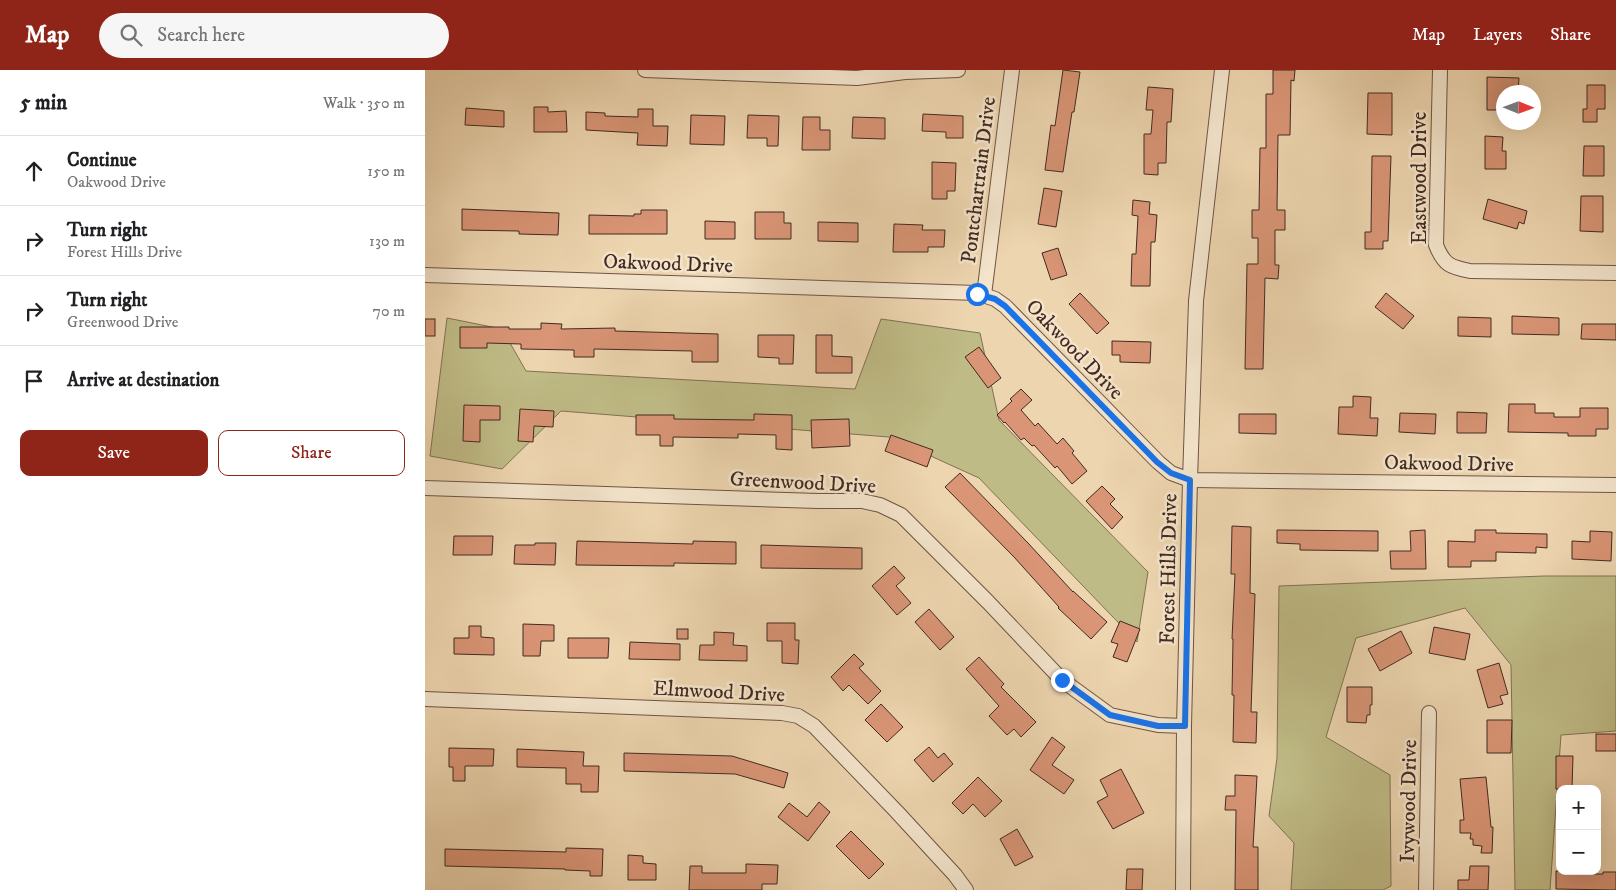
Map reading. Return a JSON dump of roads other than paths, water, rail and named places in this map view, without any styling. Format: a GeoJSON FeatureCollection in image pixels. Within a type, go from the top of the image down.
{"type":"FeatureCollection","features":[{"type":"Feature","properties":{"kind":"street"},"geometry":{"type":"LineString","coordinates":[[645,70],[857,78],[905,72],[958,70]]}},
{"type":"Feature","properties":{"kind":"street","name":"Pontchartrain Drive"},"geometry":{"type":"LineString","coordinates":[[984,295],[1012,70]]}},
{"type":"Feature","properties":{"kind":"street","name":"Forest Hills Drive"},"geometry":{"type":"LineString","coordinates":[[1183,890],[1190,480],[1196,301],[1222,70]]}},
{"type":"Feature","properties":{"kind":"street","name":"Eastwood Drive"},"geometry":{"type":"LineString","coordinates":[[1439,70],[1437,245],[1441,257],[1454,268],[1470,271],[1616,273]]}},
{"type":"Feature","properties":{"kind":"street","name":"Oakwood Drive"},"geometry":{"type":"LineString","coordinates":[[425,275],[984,295],[1000,303],[1016,316],[1157,462],[1171,473],[1190,480],[1616,485]]}},
{"type":"Feature","properties":{"kind":"street","name":"Greenwood Drive"},"geometry":{"type":"LineString","coordinates":[[425,488],[862,501],[880,505],[901,515],[989,602],[1062,680],[1110,715],[1158,726],[1185,726]]}},
{"type":"Feature","properties":{"kind":"street","name":"Elmwood Drive"},"geometry":{"type":"LineString","coordinates":[[425,699],[773,713],[798,716],[814,726],[828,740],[910,826],[967,890]]}},
{"type":"Feature","properties":{"kind":"street","name":"Ivywood Drive"},"geometry":{"type":"LineString","coordinates":[[1426,890],[1429,713]]}}]}
